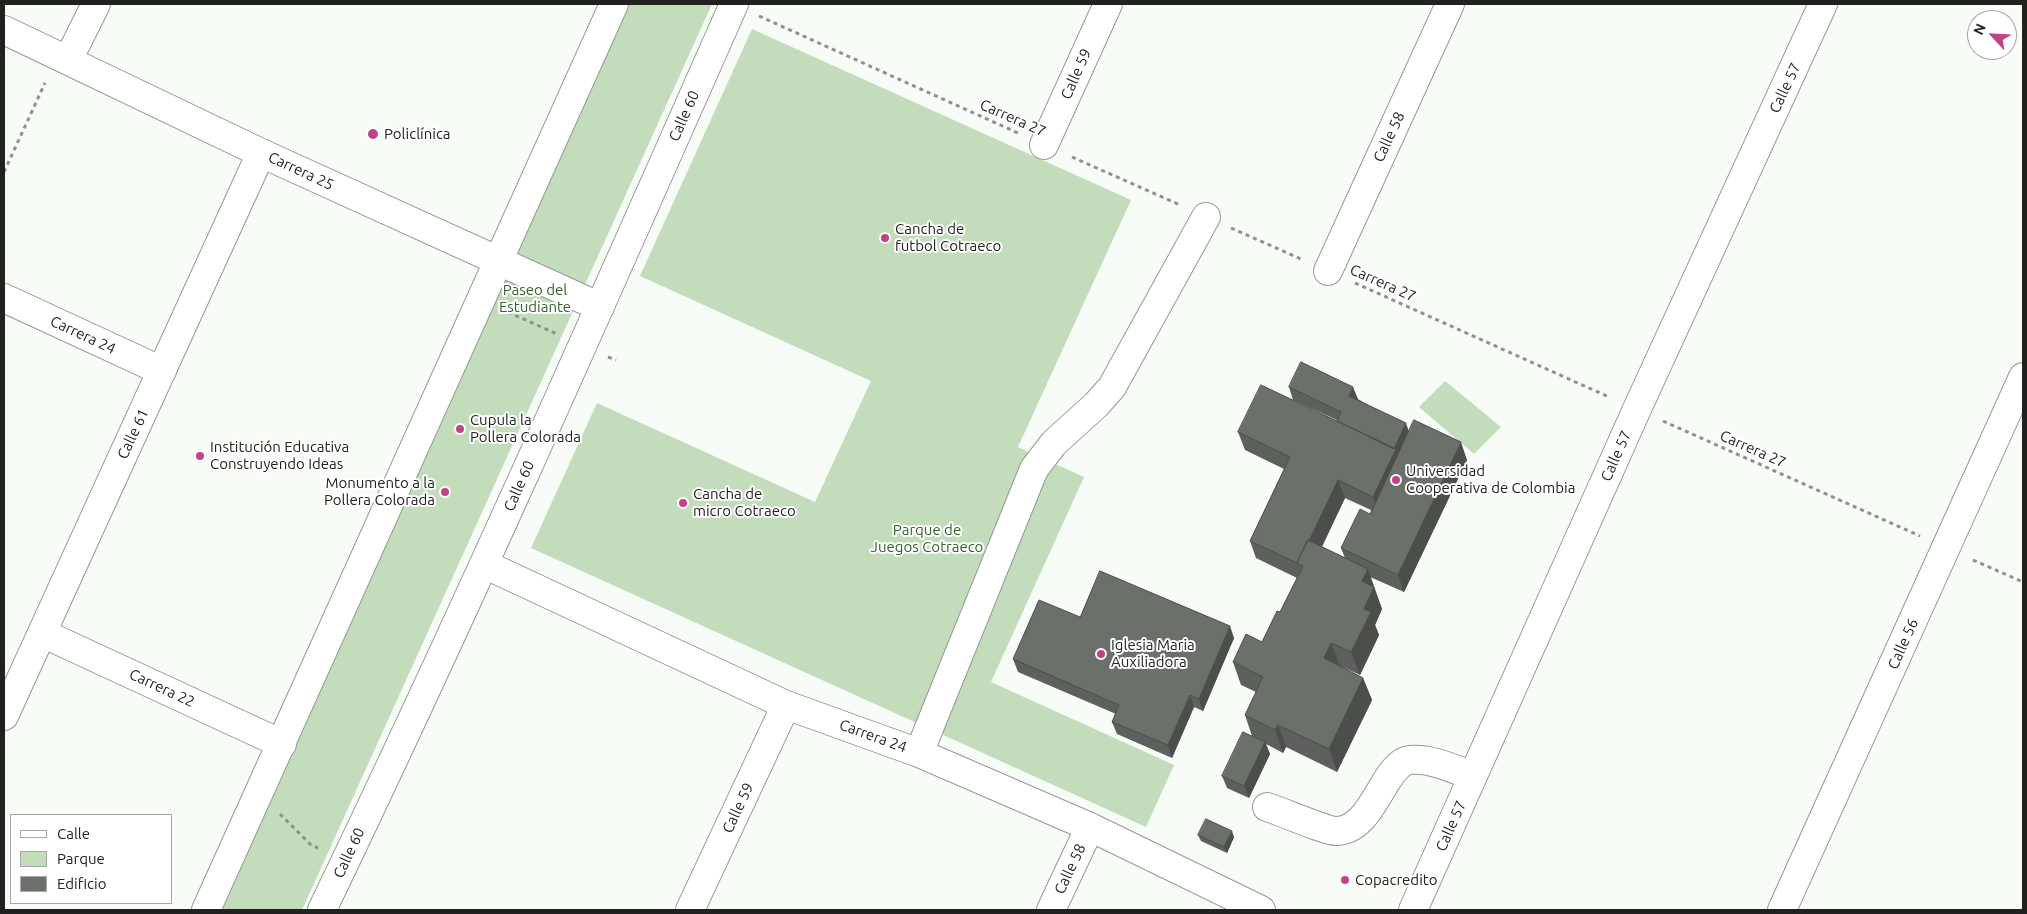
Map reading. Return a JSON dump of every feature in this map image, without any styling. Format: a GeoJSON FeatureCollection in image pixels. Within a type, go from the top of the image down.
{"type":"FeatureCollection","features":[{"type":"Feature","properties":{"kind":"street"},"geometry":{"type":"LineString","coordinates":[[63,58],[96,4]]}},
{"type":"Feature","properties":{"kind":"street"},"geometry":{"type":"LineString","coordinates":[[206,910],[500,262],[614,4]]}},
{"type":"Feature","properties":{"kind":"street","name":"Calle 60"},"geometry":{"type":"LineString","coordinates":[[322,910],[484,564],[734,4]]}},
{"type":"Feature","properties":{"kind":"street","name":"Calle 59"},"geometry":{"type":"LineString","coordinates":[[1044,145],[1108,4]]}},
{"type":"Feature","properties":{"kind":"street","name":"Calle 58"},"geometry":{"type":"LineString","coordinates":[[1328,271],[1450,4]]}},
{"type":"Feature","properties":{"kind":"street","name":"Calle 57"},"geometry":{"type":"LineString","coordinates":[[1413,910],[1637,409],[1823,4]]}},
{"type":"Feature","properties":{"kind":"street","name":"Carrera 25"},"geometry":{"type":"LineString","coordinates":[[4,30],[261,153],[600,307]]}},
{"type":"Feature","properties":{"kind":"street","name":"Calle 61"},"geometry":{"type":"LineString","coordinates":[[4,716],[261,153]]}},
{"type":"Feature","properties":{"kind":"street"},"geometry":{"type":"LineString","coordinates":[[919,753],[1034,469],[1054,443],[1096,405],[1112,387],[1206,217]]}},
{"type":"Feature","properties":{"kind":"street","name":"Carrera 24"},"geometry":{"type":"LineString","coordinates":[[4,298],[162,371]]}},
{"type":"Feature","properties":{"kind":"street","name":"Calle 56"},"geometry":{"type":"LineString","coordinates":[[1782,910],[2023,377]]}},
{"type":"Feature","properties":{"kind":"street","name":"Carrera 24"},"geometry":{"type":"LineString","coordinates":[[484,564],[786,705],[919,753],[1090,827],[1261,910]]}},
{"type":"Feature","properties":{"kind":"street","name":"Carrera 22"},"geometry":{"type":"LineString","coordinates":[[42,633],[282,744]]}},
{"type":"Feature","properties":{"kind":"street","name":"Calle 59"},"geometry":{"type":"LineString","coordinates":[[690,910],[786,705]]}},
{"type":"Feature","properties":{"kind":"street"},"geometry":{"type":"LineString","coordinates":[[1267,807],[1335,832],[1353,828],[1370,808],[1397,767],[1408,760],[1432,761],[1473,776]]}},
{"type":"Feature","properties":{"kind":"street","name":"Calle 58"},"geometry":{"type":"LineString","coordinates":[[1051,910],[1090,827]]}},
{"type":"Feature","properties":{"kind":"path","name":"Carrera 27"},"geometry":{"type":"LineString","coordinates":[[734,4],[1044,145],[2023,582]]}},
{"type":"Feature","properties":{"kind":"path"},"geometry":{"type":"LineString","coordinates":[[4,172],[63,58]]}},
{"type":"Feature","properties":{"kind":"path"},"geometry":{"type":"LineString","coordinates":[[482,301],[616,360]]}},
{"type":"Feature","properties":{"kind":"path"},"geometry":{"type":"LineString","coordinates":[[255,802],[284,816],[311,845],[346,861]]}},
{"type":"Feature","properties":{"kind":"green space","name":"Paseo del Estudiante"},"geometry":{"type":"Polygon","coordinates":[[[625,4],[712,4],[302,910],[219,910],[625,4]]]}},
{"type":"Feature","properties":{"kind":"green space","name":"Parque de Juegos Cotraeco"},"geometry":{"type":"Polygon","coordinates":[[[752,29],[1131,200],[1018,447],[1084,477],[991,682],[1174,765],[1146,827],[531,548],[597,403],[815,502],[871,381],[640,276],[752,29]]]}},
{"type":"Feature","properties":{"kind":"green space"},"geometry":{"type":"Polygon","coordinates":[[[1445,381],[1501,427],[1474,454],[1419,407],[1445,381]]]}},
{"type":"Feature","properties":{"kind":"building"},"geometry":{"type":"Polygon","coordinates":[[[1301,362],[1353,387],[1349,396],[1406,423],[1394,449],[1337,421],[1341,412],[1289,387],[1301,362]]]}},
{"type":"Feature","properties":{"kind":"building"},"geometry":{"type":"Polygon","coordinates":[[[1261,385],[1396,449],[1373,497],[1338,480],[1297,563],[1250,541],[1290,457],[1238,432],[1261,385]]]}},
{"type":"Feature","properties":{"kind":"building"},"geometry":{"type":"Polygon","coordinates":[[[1414,420],[1461,442],[1398,575],[1341,548],[1360,509],[1370,514],[1414,420]]]}},
{"type":"Feature","properties":{"kind":"building"},"geometry":{"type":"Polygon","coordinates":[[[1308,540],[1368,569],[1362,581],[1374,587],[1364,609],[1371,612],[1351,652],[1331,643],[1324,658],[1363,678],[1329,749],[1278,725],[1275,730],[1245,715],[1263,677],[1233,662],[1246,634],[1262,642],[1277,611],[1280,612],[1303,566],[1297,563],[1308,540]]]}},
{"type":"Feature","properties":{"kind":"building","name":"Iglesia Maria Auxiliadora"},"geometry":{"type":"Polygon","coordinates":[[[1100,571],[1230,626],[1199,699],[1190,695],[1168,745],[1112,722],[1119,705],[1013,659],[1039,600],[1080,617],[1100,571]]]}},
{"type":"Feature","properties":{"kind":"building"},"geometry":{"type":"Polygon","coordinates":[[[1243,732],[1265,742],[1244,786],[1222,776],[1243,732]]]}},
{"type":"Feature","properties":{"kind":"building"},"geometry":{"type":"Polygon","coordinates":[[[1206,819],[1232,831],[1224,847],[1198,835],[1206,819]]]}},
{"type":"Feature","properties":{"kind":"place","name":"Policlínica"},"geometry":{"type":"Point","coordinates":[373,134]}},
{"type":"Feature","properties":{"kind":"place","name":"Cancha de futbol Cotraeco"},"geometry":{"type":"Point","coordinates":[885,238]}},
{"type":"Feature","properties":{"kind":"place","name":"Cupula la Pollera Colorada"},"geometry":{"type":"Point","coordinates":[460,429]}},
{"type":"Feature","properties":{"kind":"place","name":"Institución Educativa Construyendo Ideas"},"geometry":{"type":"Point","coordinates":[200,456]}},
{"type":"Feature","properties":{"kind":"place","name":"Universidad Cooperativa de Colombia"},"geometry":{"type":"Point","coordinates":[1396,480]}},
{"type":"Feature","properties":{"kind":"place","name":"Monumento a la Pollera Colorada"},"geometry":{"type":"Point","coordinates":[445,492]}},
{"type":"Feature","properties":{"kind":"place","name":"Cancha de micro Cotraeco"},"geometry":{"type":"Point","coordinates":[683,503]}},
{"type":"Feature","properties":{"kind":"place","name":"Iglesia Maria Auxiliadora"},"geometry":{"type":"Point","coordinates":[1101,654]}},
{"type":"Feature","properties":{"kind":"place","name":"Copacredito"},"geometry":{"type":"Point","coordinates":[1345,880]}}]}
